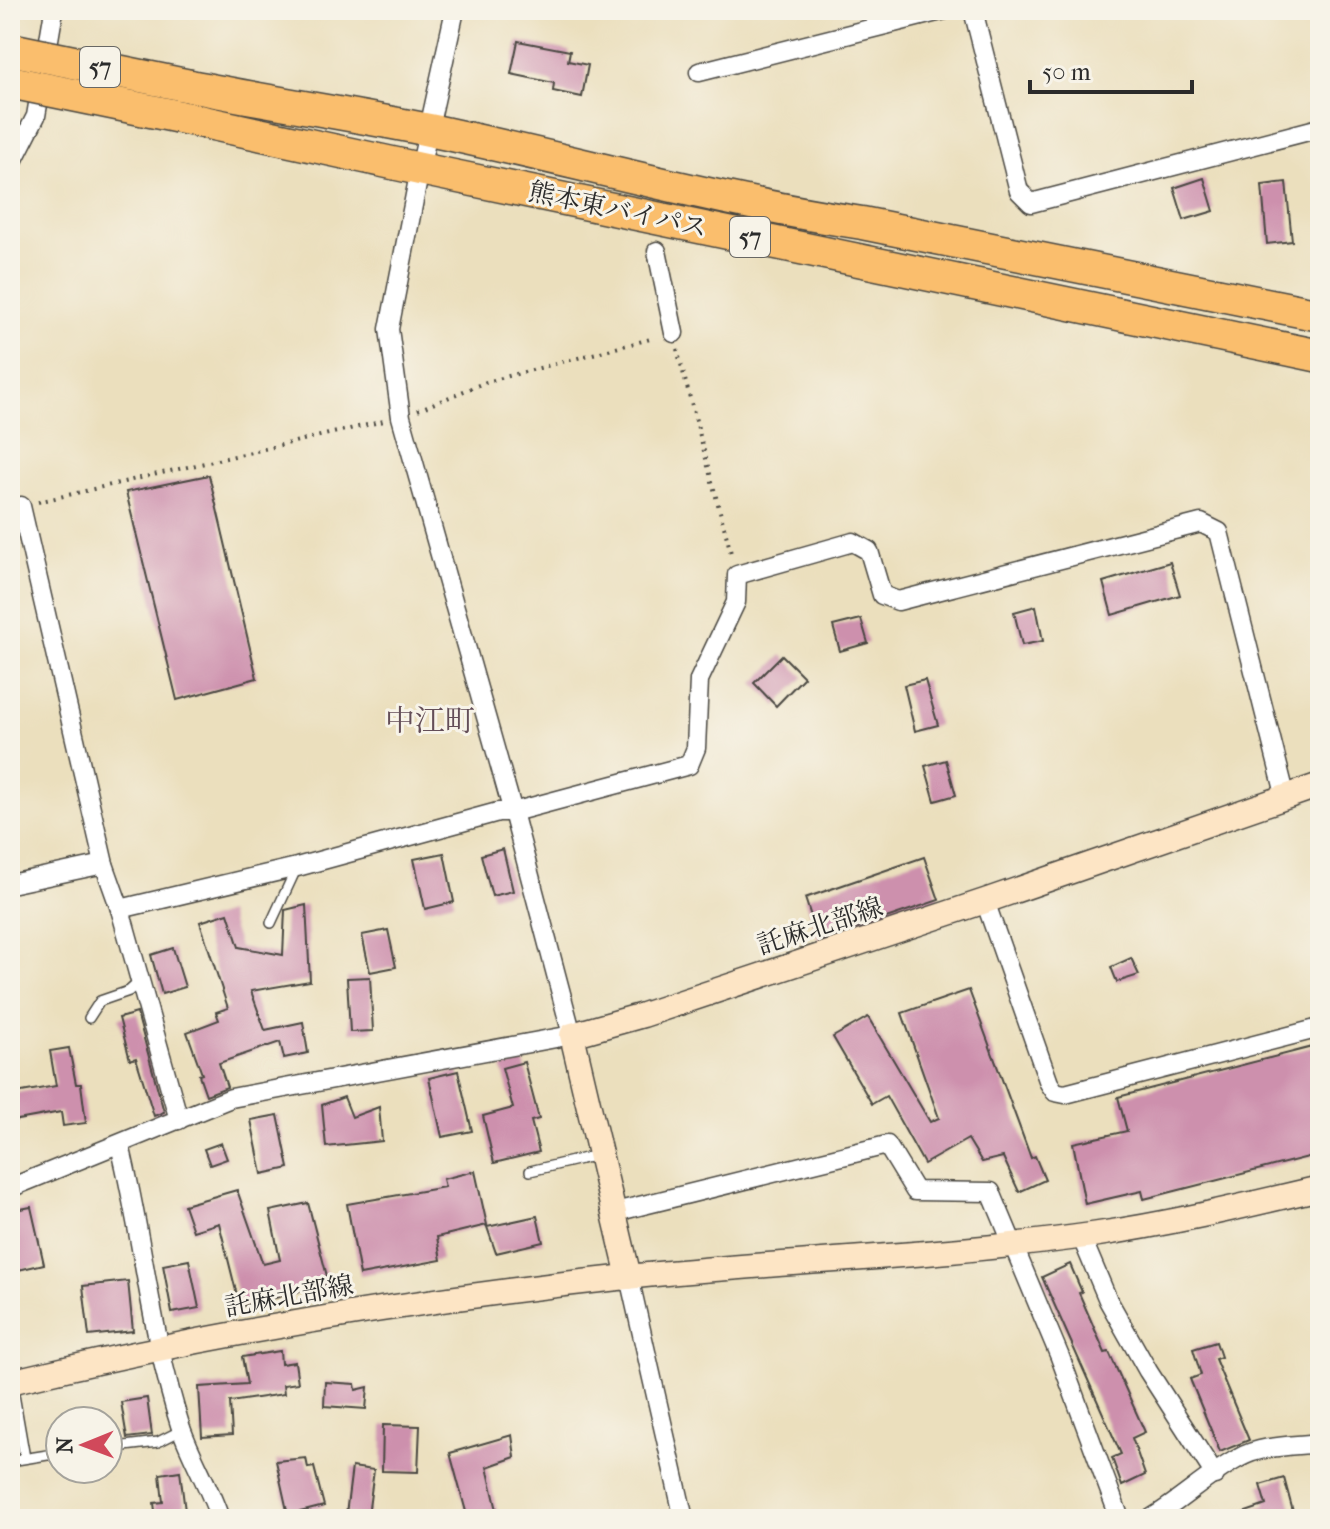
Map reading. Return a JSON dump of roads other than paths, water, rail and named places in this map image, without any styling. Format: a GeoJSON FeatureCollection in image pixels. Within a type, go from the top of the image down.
{"type":"FeatureCollection","features":[{"type":"Feature","properties":{"kind":"highway","name":"熊本東バイパス"},"geometry":{"type":"LineString","coordinates":[[10,49],[428,130],[647,182],[804,215],[862,223],[1320,315]]}},
{"type":"Feature","properties":{"kind":"highway","name":"熊本東バイパス"},"geometry":{"type":"LineString","coordinates":[[10,82],[1320,356]]}},
{"type":"Feature","properties":{"kind":"main road","name":"託麻北部線"},"geometry":{"type":"LineString","coordinates":[[572,1035],[643,1015],[985,901],[1320,785]]}},
{"type":"Feature","properties":{"kind":"main road"},"geometry":{"type":"LineString","coordinates":[[572,1035],[629,1277]]}},
{"type":"Feature","properties":{"kind":"main road","name":"託麻北部線"},"geometry":{"type":"LineString","coordinates":[[11,1382],[159,1347],[391,1307],[629,1277],[834,1262],[1081,1236],[1197,1217],[1320,1188]]}},
{"type":"Feature","properties":{"kind":"street"},"geometry":{"type":"LineString","coordinates":[[10,167],[36,116],[54,10]]}},
{"type":"Feature","properties":{"kind":"street"},"geometry":{"type":"LineString","coordinates":[[10,1188],[231,1098],[572,1035],[513,812],[401,417],[389,329],[455,10]]}},
{"type":"Feature","properties":{"kind":"street"},"geometry":{"type":"LineString","coordinates":[[699,72],[945,10]]}},
{"type":"Feature","properties":{"kind":"street"},"geometry":{"type":"LineString","coordinates":[[973,10],[1019,191],[1031,203],[1320,128]]}},
{"type":"Feature","properties":{"kind":"street"},"geometry":{"type":"LineString","coordinates":[[657,251],[674,333]]}},
{"type":"Feature","properties":{"kind":"street"},"geometry":{"type":"LineString","coordinates":[[16,508],[104,864],[120,909],[179,1120]]}},
{"type":"Feature","properties":{"kind":"street"},"geometry":{"type":"LineString","coordinates":[[120,909],[297,867],[498,812],[513,812],[689,765],[696,748],[699,680],[736,602],[737,575],[853,542],[869,551],[882,595],[898,601],[1201,523],[1219,532],[1286,798]]}},
{"type":"Feature","properties":{"kind":"street"},"geometry":{"type":"LineString","coordinates":[[10,884],[104,864]]}},
{"type":"Feature","properties":{"kind":"street"},"geometry":{"type":"LineString","coordinates":[[985,901],[1049,1083],[1055,1092],[1065,1094],[1320,1028]]}},
{"type":"Feature","properties":{"kind":"street"},"geometry":{"type":"LineString","coordinates":[[120,1145],[133,1196],[159,1347],[182,1430],[220,1519]]}},
{"type":"Feature","properties":{"kind":"street"},"geometry":{"type":"LineString","coordinates":[[615,1212],[887,1145],[915,1191],[991,1192],[1060,1357],[1120,1519]]}},
{"type":"Feature","properties":{"kind":"street"},"geometry":{"type":"LineString","coordinates":[[1081,1236],[1114,1312],[1215,1475]]}},
{"type":"Feature","properties":{"kind":"street"},"geometry":{"type":"LineString","coordinates":[[629,1277],[684,1519]]}},
{"type":"Feature","properties":{"kind":"street"},"geometry":{"type":"LineString","coordinates":[[1150,1519],[1241,1457],[1269,1449],[1320,1443]]}},
{"type":"Feature","properties":{"kind":"lane"},"geometry":{"type":"LineString","coordinates":[[271,923],[297,867]]}},
{"type":"Feature","properties":{"kind":"lane"},"geometry":{"type":"LineString","coordinates":[[89,1018],[100,1001],[129,991],[140,981]]}},
{"type":"Feature","properties":{"kind":"lane"},"geometry":{"type":"LineString","coordinates":[[530,1171],[601,1154]]}},
{"type":"Feature","properties":{"kind":"lane"},"geometry":{"type":"LineString","coordinates":[[11,1382],[25,1458]]}},
{"type":"Feature","properties":{"kind":"lane"},"geometry":{"type":"LineString","coordinates":[[124,1446],[158,1442],[182,1430]]}},
{"type":"Feature","properties":{"kind":"lane"},"geometry":{"type":"LineString","coordinates":[[10,1461],[44,1455]]}},
{"type":"Feature","properties":{"kind":"district","name":"中江町"},"geometry":{"type":"Point","coordinates":[430,721]}}]}
